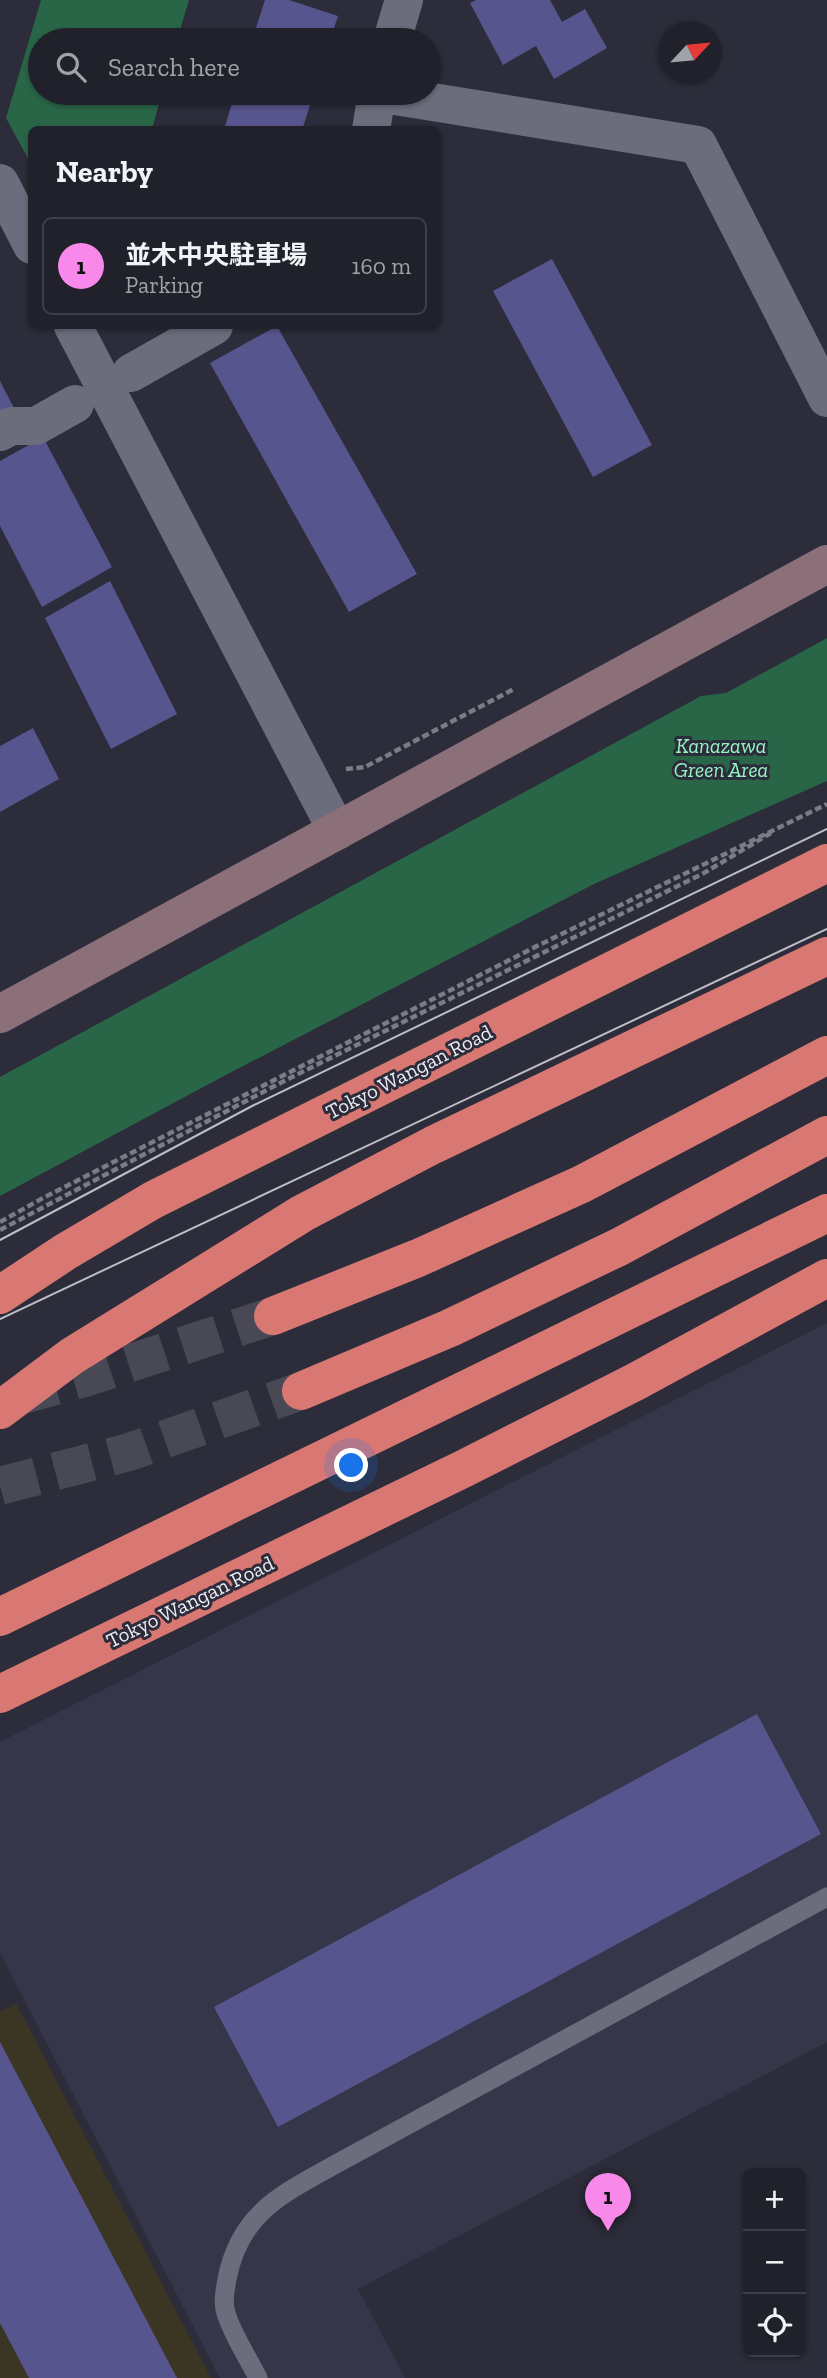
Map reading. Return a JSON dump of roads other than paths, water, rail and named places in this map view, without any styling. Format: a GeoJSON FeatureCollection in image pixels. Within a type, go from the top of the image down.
{"type":"FeatureCollection","features":[{"type":"Feature","properties":{"kind":"highway","name":"Tokyo Wangan Road"},"geometry":{"type":"LineString","coordinates":[[0,1295],[65,1252],[153,1200],[827,863]]}},
{"type":"Feature","properties":{"kind":"highway"},"geometry":{"type":"LineString","coordinates":[[0,1410],[72,1356],[303,1213],[433,1145],[827,956]]}},
{"type":"Feature","properties":{"kind":"highway"},"geometry":{"type":"LineString","coordinates":[[273,1316],[418,1258],[582,1184],[827,1055]]}},
{"type":"Feature","properties":{"kind":"highway"},"geometry":{"type":"LineString","coordinates":[[300,1391],[450,1328],[619,1247],[827,1135]]}},
{"type":"Feature","properties":{"kind":"highway"},"geometry":{"type":"LineString","coordinates":[[0,1617],[827,1213]]}},
{"type":"Feature","properties":{"kind":"highway","name":"Tokyo Wangan Road"},"geometry":{"type":"LineString","coordinates":[[0,1694],[463,1469],[635,1382],[827,1278]]}},
{"type":"Feature","properties":{"kind":"street"},"geometry":{"type":"LineString","coordinates":[[396,28],[404,0]]}},
{"type":"Feature","properties":{"kind":"street"},"geometry":{"type":"LineString","coordinates":[[375,108],[698,145],[827,398]]}},
{"type":"Feature","properties":{"kind":"street"},"geometry":{"type":"LineString","coordinates":[[0,183],[28,237]]}},
{"type":"Feature","properties":{"kind":"street"},"geometry":{"type":"LineString","coordinates":[[75,329],[337,831]]}},
{"type":"Feature","properties":{"kind":"street"},"geometry":{"type":"LineString","coordinates":[[131,373],[209,329]]}},
{"type":"Feature","properties":{"kind":"street"},"geometry":{"type":"LineString","coordinates":[[0,432],[11,426],[36,426],[75,404]]}},
{"type":"Feature","properties":{"kind":"street"},"geometry":{"type":"LineString","coordinates":[[0,1014],[827,564]]}},
{"type":"Feature","properties":{"kind":"lane"},"geometry":{"type":"LineString","coordinates":[[258,2378],[226,2315],[224,2295],[229,2268],[239,2244],[249,2225],[267,2205],[336,2164],[827,1897]]}},
{"type":"Feature","properties":{"kind":"tunnel"},"geometry":{"type":"LineString","coordinates":[[19,1396],[85,1378],[273,1316]]}},
{"type":"Feature","properties":{"kind":"tunnel"},"geometry":{"type":"LineString","coordinates":[[0,1486],[129,1452],[301,1391]]}},
{"type":"Feature","properties":{"kind":"tram line"},"geometry":{"type":"LineString","coordinates":[[0,1240],[254,1105],[827,829]]}},
{"type":"Feature","properties":{"kind":"tram line"},"geometry":{"type":"LineString","coordinates":[[0,1319],[827,929]]}},
{"type":"Feature","properties":{"kind":"place","name":"並木中央駐車場"},"geometry":{"type":"Point","coordinates":[608,2231]}},
{"type":"Feature","properties":{"kind":"park label","name":"Kanazawa Green Area"},"geometry":{"type":"Point","coordinates":[721,758]}}]}
